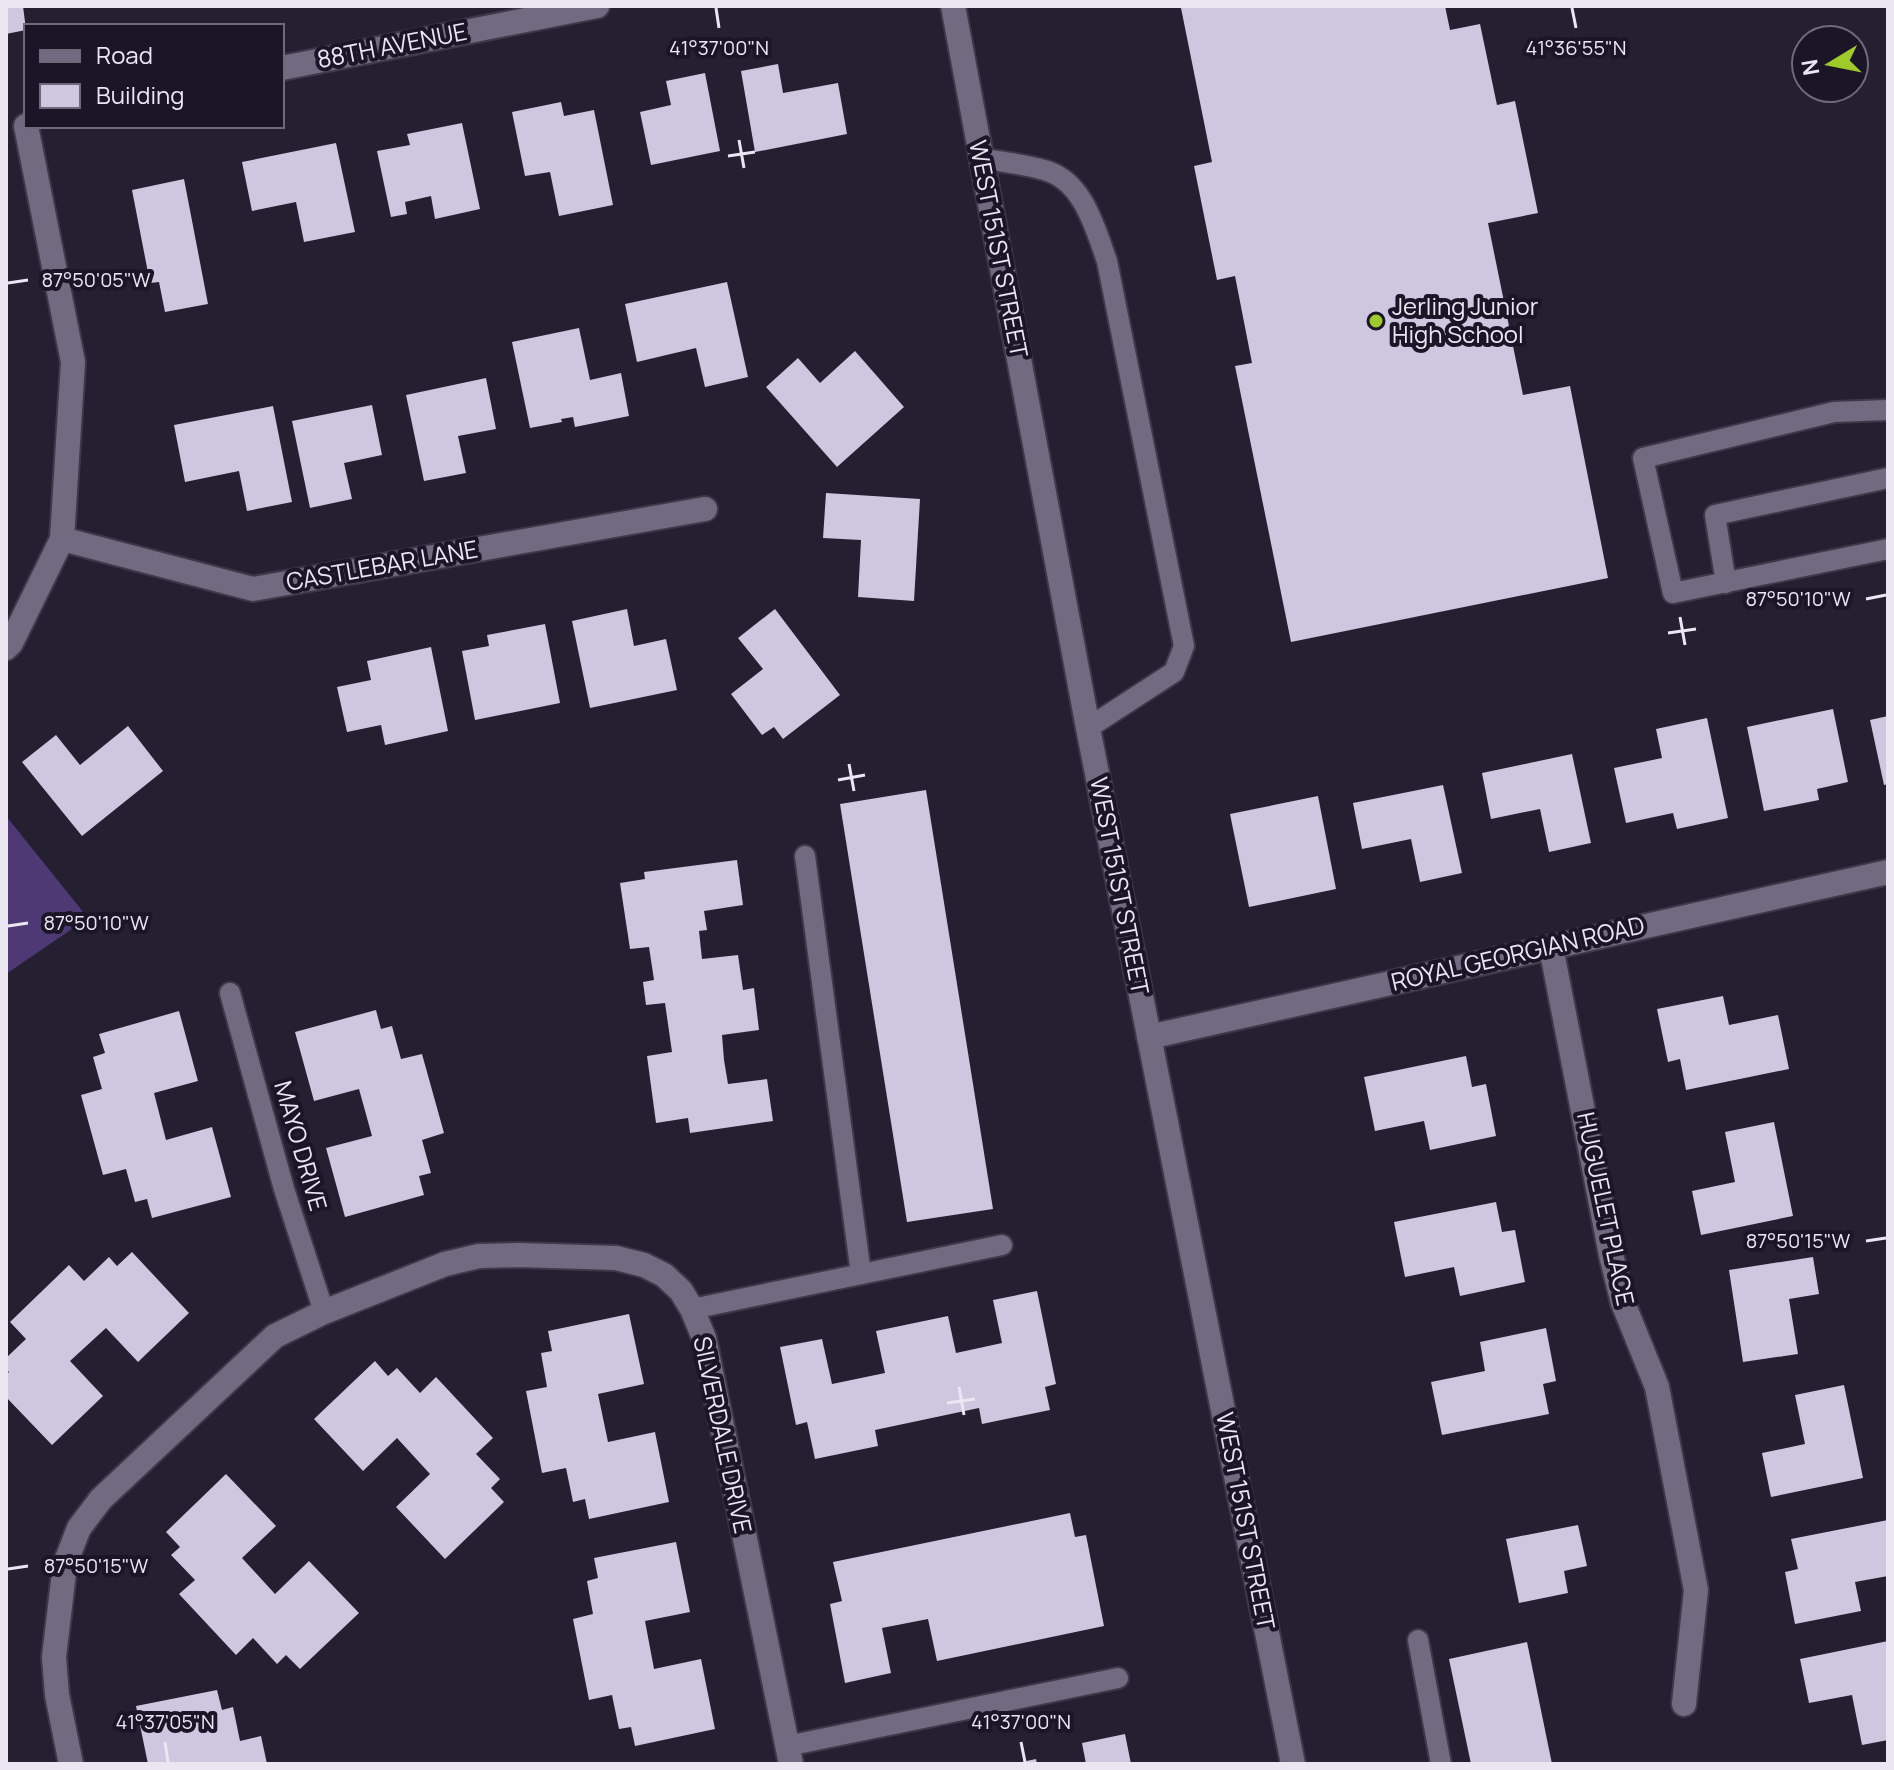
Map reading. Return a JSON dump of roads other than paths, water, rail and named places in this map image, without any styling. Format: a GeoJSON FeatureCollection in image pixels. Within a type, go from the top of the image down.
{"type":"FeatureCollection","features":[{"type":"Feature","properties":{"kind":"street","name":"88TH AVENUE"},"geometry":{"type":"LineString","coordinates":[[284,68],[597,6]]}},
{"type":"Feature","properties":{"kind":"street","name":"WEST 151ST STREET"},"geometry":{"type":"LineString","coordinates":[[953,6],[1088,728],[1293,1764]]}},
{"type":"Feature","properties":{"kind":"street"},"geometry":{"type":"LineString","coordinates":[[6,648],[62,539],[73,362],[22,121]]}},
{"type":"Feature","properties":{"kind":"street","name":"CASTLEBAR LANE"},"geometry":{"type":"LineString","coordinates":[[62,539],[253,589],[705,509]]}},
{"type":"Feature","properties":{"kind":"street","name":"ROYAL GEORGIAN ROAD"},"geometry":{"type":"LineString","coordinates":[[1149,1037],[1888,872]]}},
{"type":"Feature","properties":{"kind":"street","name":"HUGUELET PLACE"},"geometry":{"type":"LineString","coordinates":[[1551,947],[1611,1255],[1623,1303],[1657,1387],[1696,1590],[1684,1704]]}},
{"type":"Feature","properties":{"kind":"street","name":"SILVERDALE DRIVE"},"geometry":{"type":"LineString","coordinates":[[71,1764],[57,1695],[54,1657],[65,1564],[79,1528],[101,1499],[275,1336],[324,1312],[445,1264],[479,1256],[519,1255],[616,1258],[644,1265],[664,1275],[681,1291],[692,1309],[704,1338],[789,1755]]}},
{"type":"Feature","properties":{"kind":"lane"},"geometry":{"type":"LineString","coordinates":[[981,158],[1048,170],[1078,192],[1094,225],[1107,261],[1184,646],[1174,672],[1088,728]]}},
{"type":"Feature","properties":{"kind":"lane"},"geometry":{"type":"LineString","coordinates":[[1888,410],[1834,412],[1643,458],[1673,593],[1888,549]]}},
{"type":"Feature","properties":{"kind":"lane"},"geometry":{"type":"LineString","coordinates":[[1726,583],[1715,515],[1888,478]]}},
{"type":"Feature","properties":{"kind":"lane"},"geometry":{"type":"LineString","coordinates":[[805,856],[861,1274]]}},
{"type":"Feature","properties":{"kind":"lane","name":"MAYO DRIVE"},"geometry":{"type":"LineString","coordinates":[[230,993],[284,1189],[324,1312]]}},
{"type":"Feature","properties":{"kind":"lane"},"geometry":{"type":"LineString","coordinates":[[692,1309],[1002,1245]]}},
{"type":"Feature","properties":{"kind":"lane"},"geometry":{"type":"LineString","coordinates":[[1418,1640],[1441,1764]]}},
{"type":"Feature","properties":{"kind":"lane"},"geometry":{"type":"LineString","coordinates":[[789,1755],[1118,1678]]}},
{"type":"Feature","properties":{"kind":"place","name":"Jerling Junior High School"},"geometry":{"type":"Point","coordinates":[1376,321]}}]}
